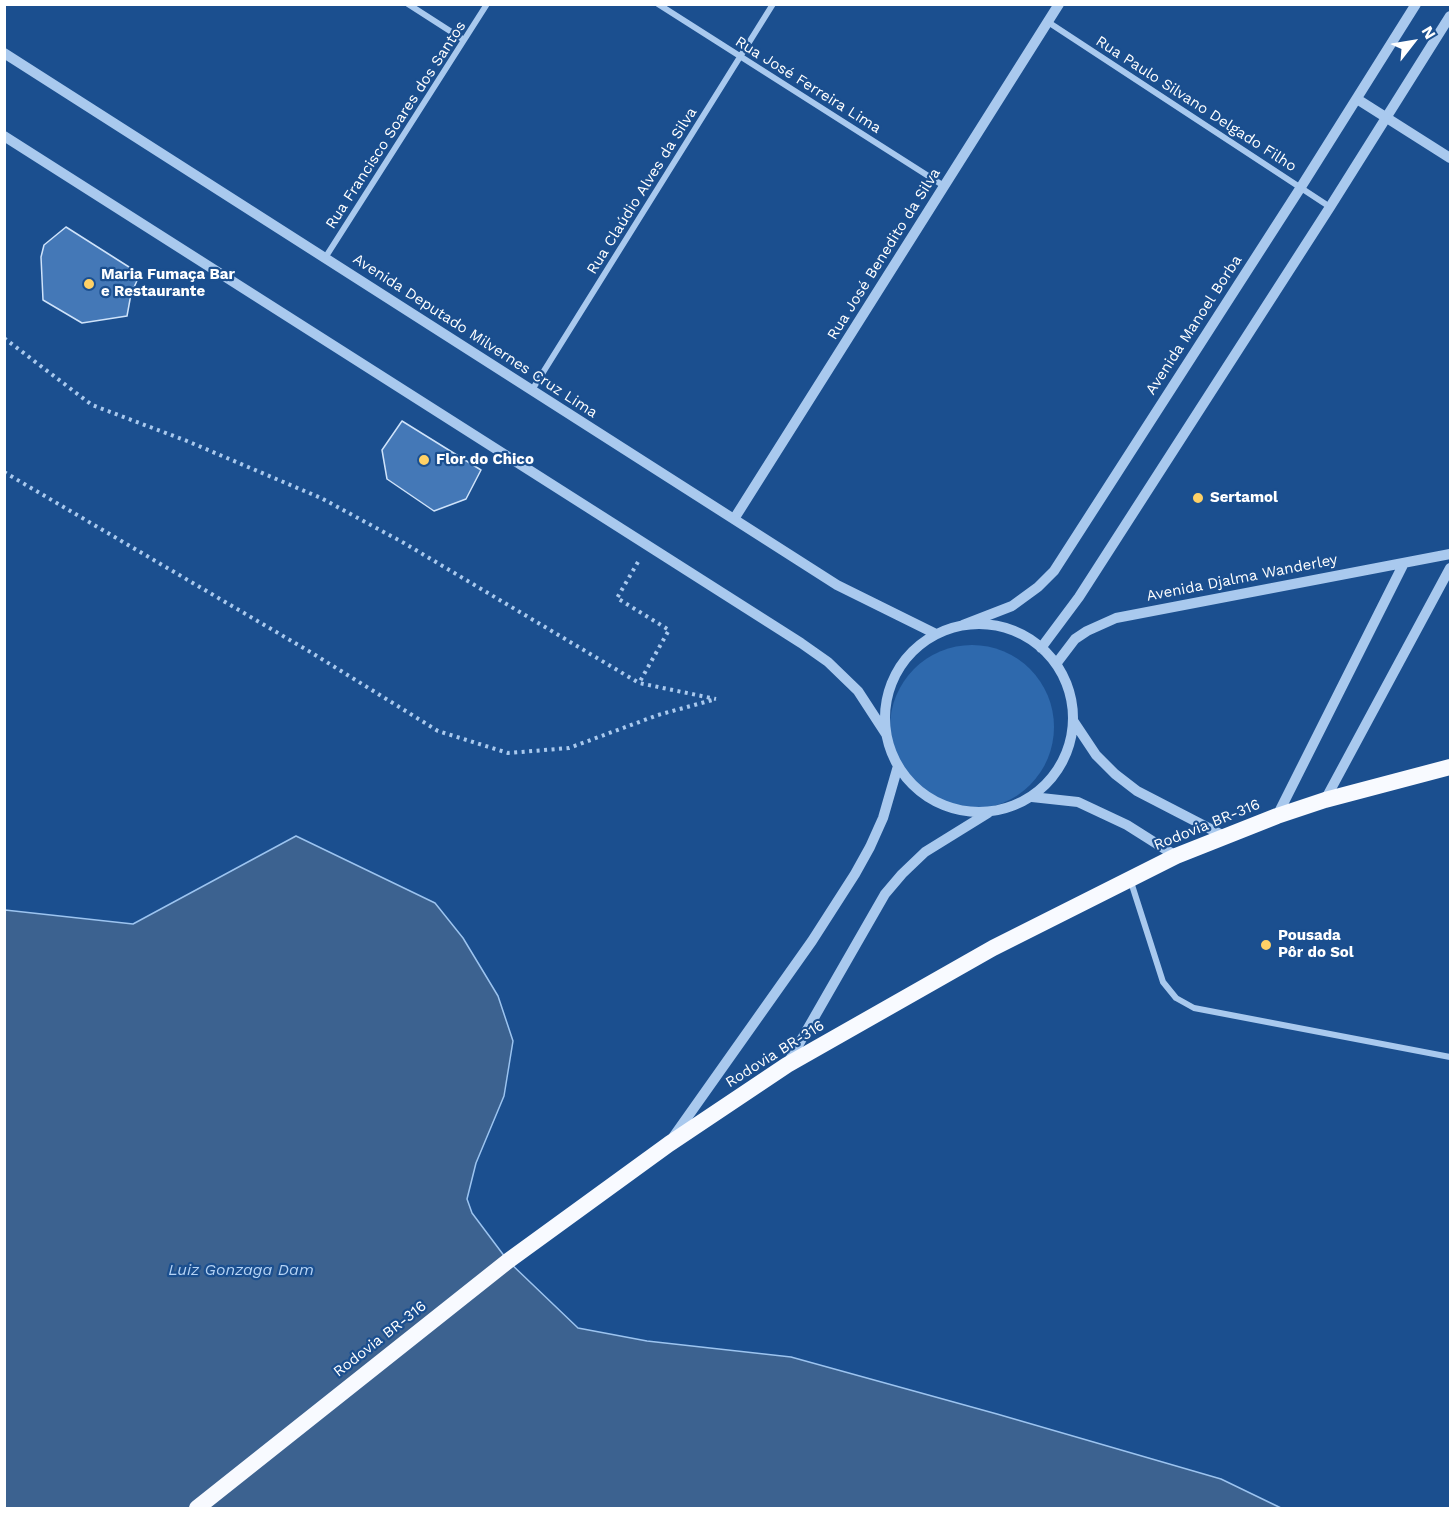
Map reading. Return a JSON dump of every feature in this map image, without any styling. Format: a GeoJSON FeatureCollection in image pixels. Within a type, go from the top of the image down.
{"type":"FeatureCollection","features":[{"type":"Feature","properties":{"kind":"highway","name":"Rodovia BR-316"},"geometry":{"type":"LineString","coordinates":[[196,1509],[508,1261],[669,1144],[787,1065],[993,948],[1176,856],[1277,816],[1326,800],[1450,767]]}},
{"type":"Feature","properties":{"kind":"street"},"geometry":{"type":"LineString","coordinates":[[408,4],[464,40]]}},
{"type":"Feature","properties":{"kind":"street","name":"Rua Francisco Soares dos Santos"},"geometry":{"type":"LineString","coordinates":[[325,258],[487,4]]}},
{"type":"Feature","properties":{"kind":"street","name":"Rua José Ferreira Lima"},"geometry":{"type":"LineString","coordinates":[[658,4],[944,186]]}},
{"type":"Feature","properties":{"kind":"street","name":"Rua Claúdio Alves da Silva"},"geometry":{"type":"LineString","coordinates":[[532,390],[773,4]]}},
{"type":"Feature","properties":{"kind":"street","name":"Rua José Benedito da Silva"},"geometry":{"type":"LineString","coordinates":[[734,519],[1059,4]]}},
{"type":"Feature","properties":{"kind":"street","name":"Avenida Manoel Borba"},"geometry":{"type":"LineString","coordinates":[[963,625],[1012,606],[1054,571],[1302,187],[1416,4]]}},
{"type":"Feature","properties":{"kind":"street"},"geometry":{"type":"LineString","coordinates":[[1041,648],[1079,597],[1450,16]]}},
{"type":"Feature","properties":{"kind":"street","name":"Rua Paulo Silvano Delgado Filho"},"geometry":{"type":"LineString","coordinates":[[1048,22],[1330,207]]}},
{"type":"Feature","properties":{"kind":"street","name":"Avenida Deputado Milvernes Cruz Lima"},"geometry":{"type":"LineString","coordinates":[[4,53],[837,585],[936,634]]}},
{"type":"Feature","properties":{"kind":"street"},"geometry":{"type":"LineString","coordinates":[[1357,99],[1450,158]]}},
{"type":"Feature","properties":{"kind":"street"},"geometry":{"type":"LineString","coordinates":[[4,136],[828,662],[858,691],[886,734]]}},
{"type":"Feature","properties":{"kind":"street","name":"Avenida Djalma Wanderley"},"geometry":{"type":"LineString","coordinates":[[1056,664],[1075,639],[1116,618],[1450,554]]}},
{"type":"Feature","properties":{"kind":"street"},"geometry":{"type":"LineString","coordinates":[[1277,816],[1404,563]]}},
{"type":"Feature","properties":{"kind":"street"},"geometry":{"type":"LineString","coordinates":[[1326,800],[1450,568]]}},
{"type":"Feature","properties":{"kind":"street"},"geometry":{"type":"LineString","coordinates":[[984,624],[1005,627],[1041,648],[1056,664],[1066,682],[1072,702],[1074,722],[1070,744],[1061,765],[1049,783],[1032,797],[1011,808],[988,813],[967,812],[946,807],[927,797],[911,783],[898,766],[886,734],[885,714],[888,694],[905,659],[919,645],[936,634],[963,625],[984,624]]}},
{"type":"Feature","properties":{"kind":"street"},"geometry":{"type":"LineString","coordinates":[[1074,722],[1096,755],[1137,791],[1224,836]]}},
{"type":"Feature","properties":{"kind":"street"},"geometry":{"type":"LineString","coordinates":[[669,1144],[805,951],[855,874],[883,818],[898,766]]}},
{"type":"Feature","properties":{"kind":"street"},"geometry":{"type":"LineString","coordinates":[[1032,797],[1078,801],[1127,825],[1176,856]]}},
{"type":"Feature","properties":{"kind":"street"},"geometry":{"type":"LineString","coordinates":[[787,1065],[885,894],[925,852],[988,813]]}},
{"type":"Feature","properties":{"kind":"street"},"geometry":{"type":"LineString","coordinates":[[1130,878],[1163,982],[1176,998],[1194,1008],[1450,1057]]}},
{"type":"Feature","properties":{"kind":"path"},"geometry":{"type":"LineString","coordinates":[[4,338],[92,405],[187,441],[321,498],[405,543],[639,683],[716,699],[658,716],[569,748],[508,753],[438,731],[312,653],[4,472]]}},
{"type":"Feature","properties":{"kind":"path"},"geometry":{"type":"LineString","coordinates":[[639,683],[669,630],[617,598],[648,546]]}},
{"type":"Feature","properties":{"kind":"shaded area"},"geometry":{"type":"Polygon","coordinates":[[[972,645],[988,646],[1004,651],[1030,669],[1048,695],[1053,711],[1053,743],[1048,759],[1030,785],[1004,803],[988,808],[972,809],[956,808],[940,803],[914,785],[896,759],[891,743],[890,727],[891,711],[896,695],[914,669],[940,651],[956,646],[972,645]]]}},
{"type":"Feature","properties":{"kind":"water","name":"Luiz Gonzaga Dam"},"geometry":{"type":"Polygon","coordinates":[[[296,836],[435,903],[463,938],[498,996],[513,1041],[504,1096],[476,1163],[467,1199],[472,1213],[508,1261],[578,1328],[647,1341],[791,1357],[1221,1479],[1281,1508],[5,1508],[5,910],[133,924],[296,836]]]}},
{"type":"Feature","properties":{"kind":"building","name":"Maria Fumaça Bar e Restaurante"},"geometry":{"type":"Polygon","coordinates":[[[66,227],[140,274],[131,294],[127,316],[82,323],[43,300],[41,257],[44,245],[66,227]]]}},
{"type":"Feature","properties":{"kind":"building","name":"Flor do Chico"},"geometry":{"type":"Polygon","coordinates":[[[402,421],[481,470],[466,499],[434,511],[387,479],[382,450],[402,421]]]}},
{"type":"Feature","properties":{"kind":"place","name":"Maria Fumaça Bar e Restaurante"},"geometry":{"type":"Point","coordinates":[89,284]}},
{"type":"Feature","properties":{"kind":"place","name":"Flor do Chico"},"geometry":{"type":"Point","coordinates":[424,460]}},
{"type":"Feature","properties":{"kind":"place","name":"Sertamol"},"geometry":{"type":"Point","coordinates":[1198,498]}},
{"type":"Feature","properties":{"kind":"place","name":"Pousada Pôr do Sol"},"geometry":{"type":"Point","coordinates":[1266,945]}}]}
